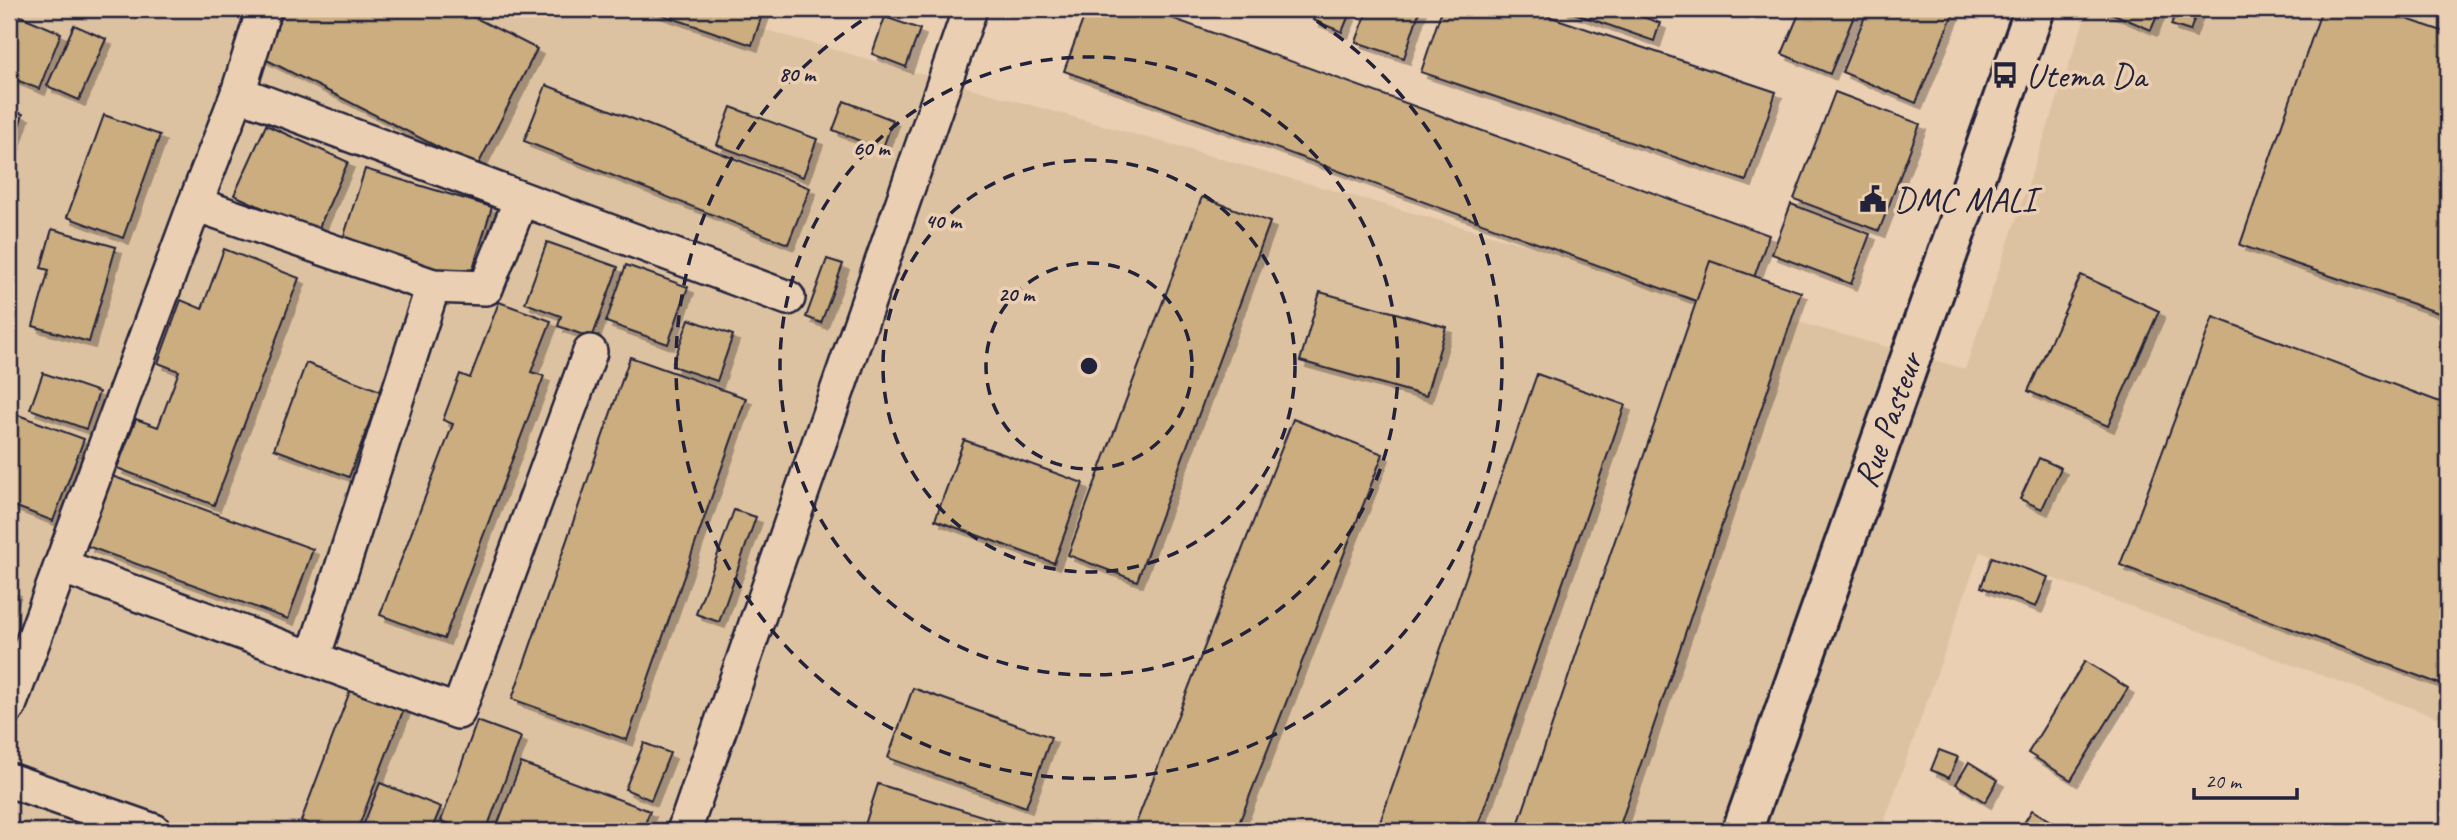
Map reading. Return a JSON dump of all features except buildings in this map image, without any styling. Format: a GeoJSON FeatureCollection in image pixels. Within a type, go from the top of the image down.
{"type":"FeatureCollection","features":[{"type":"Feature","properties":{"kind":"main road","name":"Rue Pasteur"},"geometry":{"type":"LineString","coordinates":[[1742,831],[2035,9]]}},
{"type":"Feature","properties":{"kind":"street"},"geometry":{"type":"LineString","coordinates":[[9,706],[238,93],[264,9]]}},
{"type":"Feature","properties":{"kind":"street"},"geometry":{"type":"LineString","coordinates":[[684,831],[970,9]]}},
{"type":"Feature","properties":{"kind":"street"},"geometry":{"type":"LineString","coordinates":[[238,93],[789,298]]}},
{"type":"Feature","properties":{"kind":"street"},"geometry":{"type":"LineString","coordinates":[[195,204],[433,286],[486,288],[521,199]]}},
{"type":"Feature","properties":{"kind":"street"},"geometry":{"type":"LineString","coordinates":[[313,659],[433,286]]}},
{"type":"Feature","properties":{"kind":"street"},"geometry":{"type":"LineString","coordinates":[[61,566],[458,712],[590,352]]}},
{"type":"Feature","properties":{"kind":"street"},"geometry":{"type":"LineString","coordinates":[[9,780],[153,831]]}},
{"type":"Feature","properties":{"kind":"shaded area"},"geometry":{"type":"Polygon","coordinates":[[[9,9],[691,9],[1965,369],[2088,9],[2448,9],[2448,721],[1980,552],[1881,831],[9,831],[9,9]]]}},
{"type":"Feature","properties":{"kind":"place","name":"Utema Da"},"geometry":{"type":"Point","coordinates":[2005,75]}},
{"type":"Feature","properties":{"kind":"place","name":"DMC MALI"},"geometry":{"type":"Point","coordinates":[1873,199]}}]}
